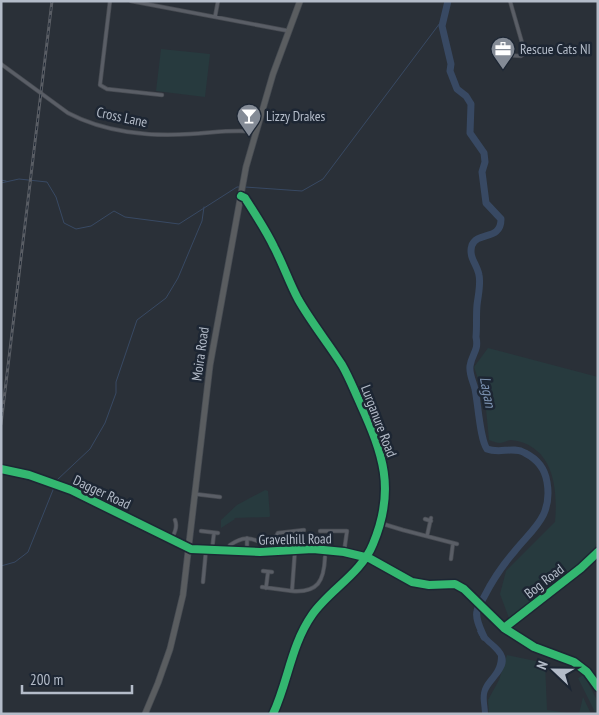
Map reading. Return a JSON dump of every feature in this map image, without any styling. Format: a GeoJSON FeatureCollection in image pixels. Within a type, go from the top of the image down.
{"type":"FeatureCollection","features":[{"type":"Feature","properties":{"kind":"highway","name":"Moira Road"},"geometry":{"type":"LineString","coordinates":[[145,714],[170,649],[183,595],[214,338],[242,190],[273,74],[300,1]]}},
{"type":"Feature","properties":{"kind":"street"},"geometry":{"type":"LineString","coordinates":[[110,1],[100,85],[107,89],[162,95]]}},
{"type":"Feature","properties":{"kind":"street"},"geometry":{"type":"LineString","coordinates":[[131,1],[289,31]]}},
{"type":"Feature","properties":{"kind":"street"},"geometry":{"type":"LineString","coordinates":[[215,16],[218,1]]}},
{"type":"Feature","properties":{"kind":"street"},"geometry":{"type":"LineString","coordinates":[[498,58],[506,55],[520,56],[525,53],[510,1]]}},
{"type":"Feature","properties":{"kind":"street","name":"Cross Lane"},"geometry":{"type":"LineString","coordinates":[[1,64],[68,113],[113,128],[145,134],[163,135],[240,130],[256,132]]}},
{"type":"Feature","properties":{"kind":"street","name":"Lurganure Road"},"geometry":{"type":"LineString","coordinates":[[242,190],[270,239],[299,301],[343,367],[370,424],[386,480],[385,505],[374,543],[367,558],[320,605],[307,623],[293,654],[273,714]]}},
{"type":"Feature","properties":{"kind":"street","name":"Dagger Road"},"geometry":{"type":"LineString","coordinates":[[1,469],[53,483],[105,506],[188,548]]}},
{"type":"Feature","properties":{"kind":"street"},"geometry":{"type":"LineString","coordinates":[[195,494],[220,497]]}},
{"type":"Feature","properties":{"kind":"street"},"geometry":{"type":"LineString","coordinates":[[425,519],[431,520],[427,536]]}},
{"type":"Feature","properties":{"kind":"street"},"geometry":{"type":"LineString","coordinates":[[171,540],[175,532],[175,520]]}},
{"type":"Feature","properties":{"kind":"street"},"geometry":{"type":"LineString","coordinates":[[380,523],[455,543],[451,559]]}},
{"type":"Feature","properties":{"kind":"street"},"geometry":{"type":"LineString","coordinates":[[276,551],[275,538],[278,533],[304,530]]}},
{"type":"Feature","properties":{"kind":"street"},"geometry":{"type":"LineString","coordinates":[[201,531],[216,533],[212,550]]}},
{"type":"Feature","properties":{"kind":"street"},"geometry":{"type":"LineString","coordinates":[[320,531],[347,531],[344,552]]}},
{"type":"Feature","properties":{"kind":"street"},"geometry":{"type":"LineString","coordinates":[[230,545],[241,538],[254,538],[263,544]]}},
{"type":"Feature","properties":{"kind":"street"},"geometry":{"type":"LineString","coordinates":[[247,538],[247,552]]}},
{"type":"Feature","properties":{"kind":"street","name":"Gravelhill Road"},"geometry":{"type":"LineString","coordinates":[[188,548],[247,552],[322,549],[367,558],[412,582],[429,585],[455,584],[464,588],[504,628],[534,647],[574,662],[587,672],[598,687]]}},
{"type":"Feature","properties":{"kind":"street"},"geometry":{"type":"LineString","coordinates":[[205,579],[206,550]]}},
{"type":"Feature","properties":{"kind":"street"},"geometry":{"type":"LineString","coordinates":[[292,591],[295,550]]}},
{"type":"Feature","properties":{"kind":"street","name":"Bog Road"},"geometry":{"type":"LineString","coordinates":[[504,628],[581,568],[598,552]]}},
{"type":"Feature","properties":{"kind":"street"},"geometry":{"type":"LineString","coordinates":[[263,571],[270,572],[264,588],[305,592],[314,587],[323,576],[325,557]]}},
{"type":"Feature","properties":{"kind":"green space"},"geometry":{"type":"Polygon","coordinates":[[[161,49],[210,54],[205,97],[156,91],[161,49]]]}},
{"type":"Feature","properties":{"kind":"green space"},"geometry":{"type":"Polygon","coordinates":[[[488,348],[598,377],[598,537],[595,548],[583,560],[509,618],[500,594],[506,571],[555,522],[554,483],[545,459],[536,450],[511,440],[500,443],[489,440],[485,399],[474,367],[488,348]]]}},
{"type":"Feature","properties":{"kind":"green space"},"geometry":{"type":"Polygon","coordinates":[[[265,490],[268,491],[269,517],[234,518],[221,528],[221,520],[237,505],[265,490]]]}},
{"type":"Feature","properties":{"kind":"green space"},"geometry":{"type":"Polygon","coordinates":[[[507,655],[545,663],[547,710],[575,714],[489,714],[488,700],[499,680],[507,655]]]}},
{"type":"Feature","properties":{"kind":"green space"},"geometry":{"type":"Polygon","coordinates":[[[584,675],[598,702],[598,714],[596,714],[578,678],[584,675]]]}},
{"type":"Feature","properties":{"kind":"green space"},"geometry":{"type":"Polygon","coordinates":[[[583,697],[591,714],[579,714],[583,697]]]}},
{"type":"Feature","properties":{"kind":"water"},"geometry":{"type":"Polygon","coordinates":[[[483,629],[503,652],[506,661],[505,666],[487,694],[488,714],[482,714],[481,692],[498,662],[498,656],[479,635],[477,631],[483,629]]]}},
{"type":"Feature","properties":{"kind":"waterway","name":"Lagan"},"geometry":{"type":"LineString","coordinates":[[448,1],[442,26],[451,64],[450,71],[457,89],[466,96],[471,104],[470,133],[484,153],[485,162],[482,172],[486,203],[501,219],[497,230],[479,238],[472,245],[471,249],[480,282],[477,309],[477,346],[470,369],[481,430],[487,449],[497,451],[516,450],[529,455],[537,461],[546,477],[548,494],[547,504],[540,522],[501,568],[478,607],[477,617],[484,637]]}},
{"type":"Feature","properties":{"kind":"waterway"},"geometry":{"type":"LineString","coordinates":[[245,187],[302,191],[323,179],[443,19]]}},
{"type":"Feature","properties":{"kind":"waterway"},"geometry":{"type":"LineString","coordinates":[[1,183],[19,179],[47,182],[56,197],[64,223],[76,229],[91,226],[114,211],[125,217],[179,224],[237,187],[241,187]]}},
{"type":"Feature","properties":{"kind":"waterway"},"geometry":{"type":"LineString","coordinates":[[1,180],[6,181]]}},
{"type":"Feature","properties":{"kind":"waterway"},"geometry":{"type":"LineString","coordinates":[[1,566],[15,562],[28,552],[57,480],[90,449],[105,423],[116,393],[116,382],[137,320],[166,298],[178,278],[202,221],[204,207]]}},
{"type":"Feature","properties":{"kind":"railway"},"geometry":{"type":"LineString","coordinates":[[1,424],[52,1]]}},
{"type":"Feature","properties":{"kind":"cycle path"},"geometry":{"type":"LineString","coordinates":[[241,196],[245,198],[268,234],[303,308],[347,374],[375,439],[384,472],[384,506],[380,524],[368,555],[312,615],[294,651],[273,714]]}},
{"type":"Feature","properties":{"kind":"cycle path"},"geometry":{"type":"LineString","coordinates":[[1,469],[29,475],[71,490],[191,549],[260,552],[313,549],[344,552],[369,558],[412,582],[429,585],[455,584],[464,589],[504,628],[534,647],[574,662],[587,672],[598,687]]}},
{"type":"Feature","properties":{"kind":"cycle path"},"geometry":{"type":"LineString","coordinates":[[504,628],[581,568],[598,552]]}},
{"type":"Feature","properties":{"kind":"place","name":"Rescue Cats NI"},"geometry":{"type":"Point","coordinates":[503,70]}},
{"type":"Feature","properties":{"kind":"place","name":"Lizzy Drakes"},"geometry":{"type":"Point","coordinates":[249,137]}}]}
